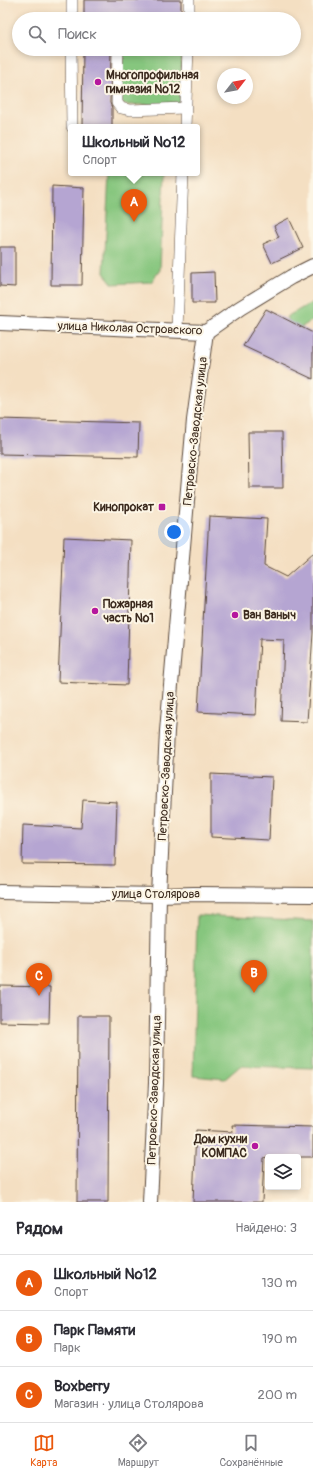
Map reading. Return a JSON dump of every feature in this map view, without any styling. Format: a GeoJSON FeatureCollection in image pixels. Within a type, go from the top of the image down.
{"type":"FeatureCollection","features":[{"type":"Feature","properties":{"kind":"street"},"geometry":{"type":"LineString","coordinates":[[72,0],[72,12]]}},
{"type":"Feature","properties":{"kind":"street"},"geometry":{"type":"LineString","coordinates":[[189,0],[189,12]]}},
{"type":"Feature","properties":{"kind":"street"},"geometry":{"type":"LineString","coordinates":[[71,56],[72,124]]}},
{"type":"Feature","properties":{"kind":"street"},"geometry":{"type":"LineString","coordinates":[[118,56],[117,103],[121,108],[130,110],[186,108]]}},
{"type":"Feature","properties":{"kind":"street"},"geometry":{"type":"LineString","coordinates":[[185,124],[188,56]]}},
{"type":"Feature","properties":{"kind":"street"},"geometry":{"type":"LineString","coordinates":[[177,330],[183,176]]}},
{"type":"Feature","properties":{"kind":"street","name":"улица Николая Островского"},"geometry":{"type":"LineString","coordinates":[[0,323],[206,332],[240,308],[291,277],[313,266]]}},
{"type":"Feature","properties":{"kind":"street","name":"Петровско-Заводская улица"},"geometry":{"type":"LineString","coordinates":[[150,1202],[156,1082],[159,895],[167,731],[194,420],[206,332]]}},
{"type":"Feature","properties":{"kind":"street","name":"улица Столярова"},"geometry":{"type":"LineString","coordinates":[[0,892],[159,895],[313,895]]}},
{"type":"Feature","properties":{"kind":"green space"},"geometry":{"type":"Polygon","coordinates":[[[122,56],[182,56],[180,101],[177,104],[127,105],[123,104],[121,101],[122,56]]]}},
{"type":"Feature","properties":{"kind":"green space"},"geometry":{"type":"Polygon","coordinates":[[[109,176],[164,176],[160,270],[151,282],[113,284],[104,273],[109,176]]]}},
{"type":"Feature","properties":{"kind":"green space"},"geometry":{"type":"Polygon","coordinates":[[[313,302],[313,320],[300,328],[290,323],[286,317],[313,302]]]}},
{"type":"Feature","properties":{"kind":"green space"},"geometry":{"type":"Polygon","coordinates":[[[197,915],[313,921],[313,1068],[240,1066],[225,1079],[193,1076],[197,915]]]}},
{"type":"Feature","properties":{"kind":"building"},"geometry":{"type":"Polygon","coordinates":[[[84,0],[181,0],[181,12],[84,12],[84,0]]]}},
{"type":"Feature","properties":{"kind":"building","name":"Многопрофильная гимназия №12"},"geometry":{"type":"Polygon","coordinates":[[[83,56],[111,56],[110,103],[112,108],[112,124],[82,124],[83,56]]]}},
{"type":"Feature","properties":{"kind":"building"},"geometry":{"type":"Polygon","coordinates":[[[52,186],[84,188],[82,285],[51,285],[52,186]]]}},
{"type":"Feature","properties":{"kind":"building"},"geometry":{"type":"Polygon","coordinates":[[[289,218],[303,248],[272,263],[263,244],[279,237],[274,226],[289,218]]]}},
{"type":"Feature","properties":{"kind":"building"},"geometry":{"type":"Polygon","coordinates":[[[0,247],[15,247],[15,287],[0,286],[0,247]]]}},
{"type":"Feature","properties":{"kind":"building"},"geometry":{"type":"Polygon","coordinates":[[[214,272],[215,303],[192,303],[192,273],[214,272]]]}},
{"type":"Feature","properties":{"kind":"building"},"geometry":{"type":"Polygon","coordinates":[[[266,309],[313,333],[313,379],[243,346],[266,309]]]}},
{"type":"Feature","properties":{"kind":"building"},"geometry":{"type":"Polygon","coordinates":[[[0,419],[139,423],[138,457],[0,454],[0,419]]]}},
{"type":"Feature","properties":{"kind":"building"},"geometry":{"type":"Polygon","coordinates":[[[248,432],[282,432],[283,488],[249,488],[248,432]]]}},
{"type":"Feature","properties":{"kind":"building"},"geometry":{"type":"Polygon","coordinates":[[[209,516],[267,519],[264,566],[286,577],[313,553],[313,633],[307,722],[281,721],[284,640],[260,639],[256,715],[198,712],[209,516]]]}},
{"type":"Feature","properties":{"kind":"building","name":"Пожарная часть №1"},"geometry":{"type":"Polygon","coordinates":[[[64,537],[131,540],[127,685],[58,682],[64,537]]]}},
{"type":"Feature","properties":{"kind":"building"},"geometry":{"type":"Polygon","coordinates":[[[211,774],[272,777],[269,840],[211,837],[211,774]]]}},
{"type":"Feature","properties":{"kind":"building"},"geometry":{"type":"Polygon","coordinates":[[[83,800],[117,802],[115,865],[22,864],[23,825],[81,828],[83,800]]]}},
{"type":"Feature","properties":{"kind":"building"},"geometry":{"type":"Polygon","coordinates":[[[0,986],[50,987],[49,1023],[0,1022],[0,986]]]}},
{"type":"Feature","properties":{"kind":"building"},"geometry":{"type":"Polygon","coordinates":[[[78,1016],[109,1016],[108,1202],[77,1202],[78,1016]]]}},
{"type":"Feature","properties":{"kind":"building"},"geometry":{"type":"Polygon","coordinates":[[[232,1125],[313,1127],[313,1157],[301,1157],[301,1154],[265,1154],[262,1202],[193,1202],[196,1130],[233,1132],[232,1125]]]}},
{"type":"Feature","properties":{"kind":"place","name":"Многопрофильная гимназия №12"},"geometry":{"type":"Point","coordinates":[98,82]}},
{"type":"Feature","properties":{"kind":"place","name":"Школьный №12"},"geometry":{"type":"Point","coordinates":[134,222]}},
{"type":"Feature","properties":{"kind":"place","name":"Кинопрокат"},"geometry":{"type":"Point","coordinates":[162,507]}},
{"type":"Feature","properties":{"kind":"place","name":"Пожарная часть №1"},"geometry":{"type":"Point","coordinates":[95,611]}},
{"type":"Feature","properties":{"kind":"place","name":"Ван Ваныч"},"geometry":{"type":"Point","coordinates":[235,615]}},
{"type":"Feature","properties":{"kind":"place","name":"Парк Памяти"},"geometry":{"type":"Point","coordinates":[254,993]}},
{"type":"Feature","properties":{"kind":"place","name":"Boxberry"},"geometry":{"type":"Point","coordinates":[39,996]}},
{"type":"Feature","properties":{"kind":"place","name":"Дом кухни КОМПАС"},"geometry":{"type":"Point","coordinates":[255,1146]}}]}
